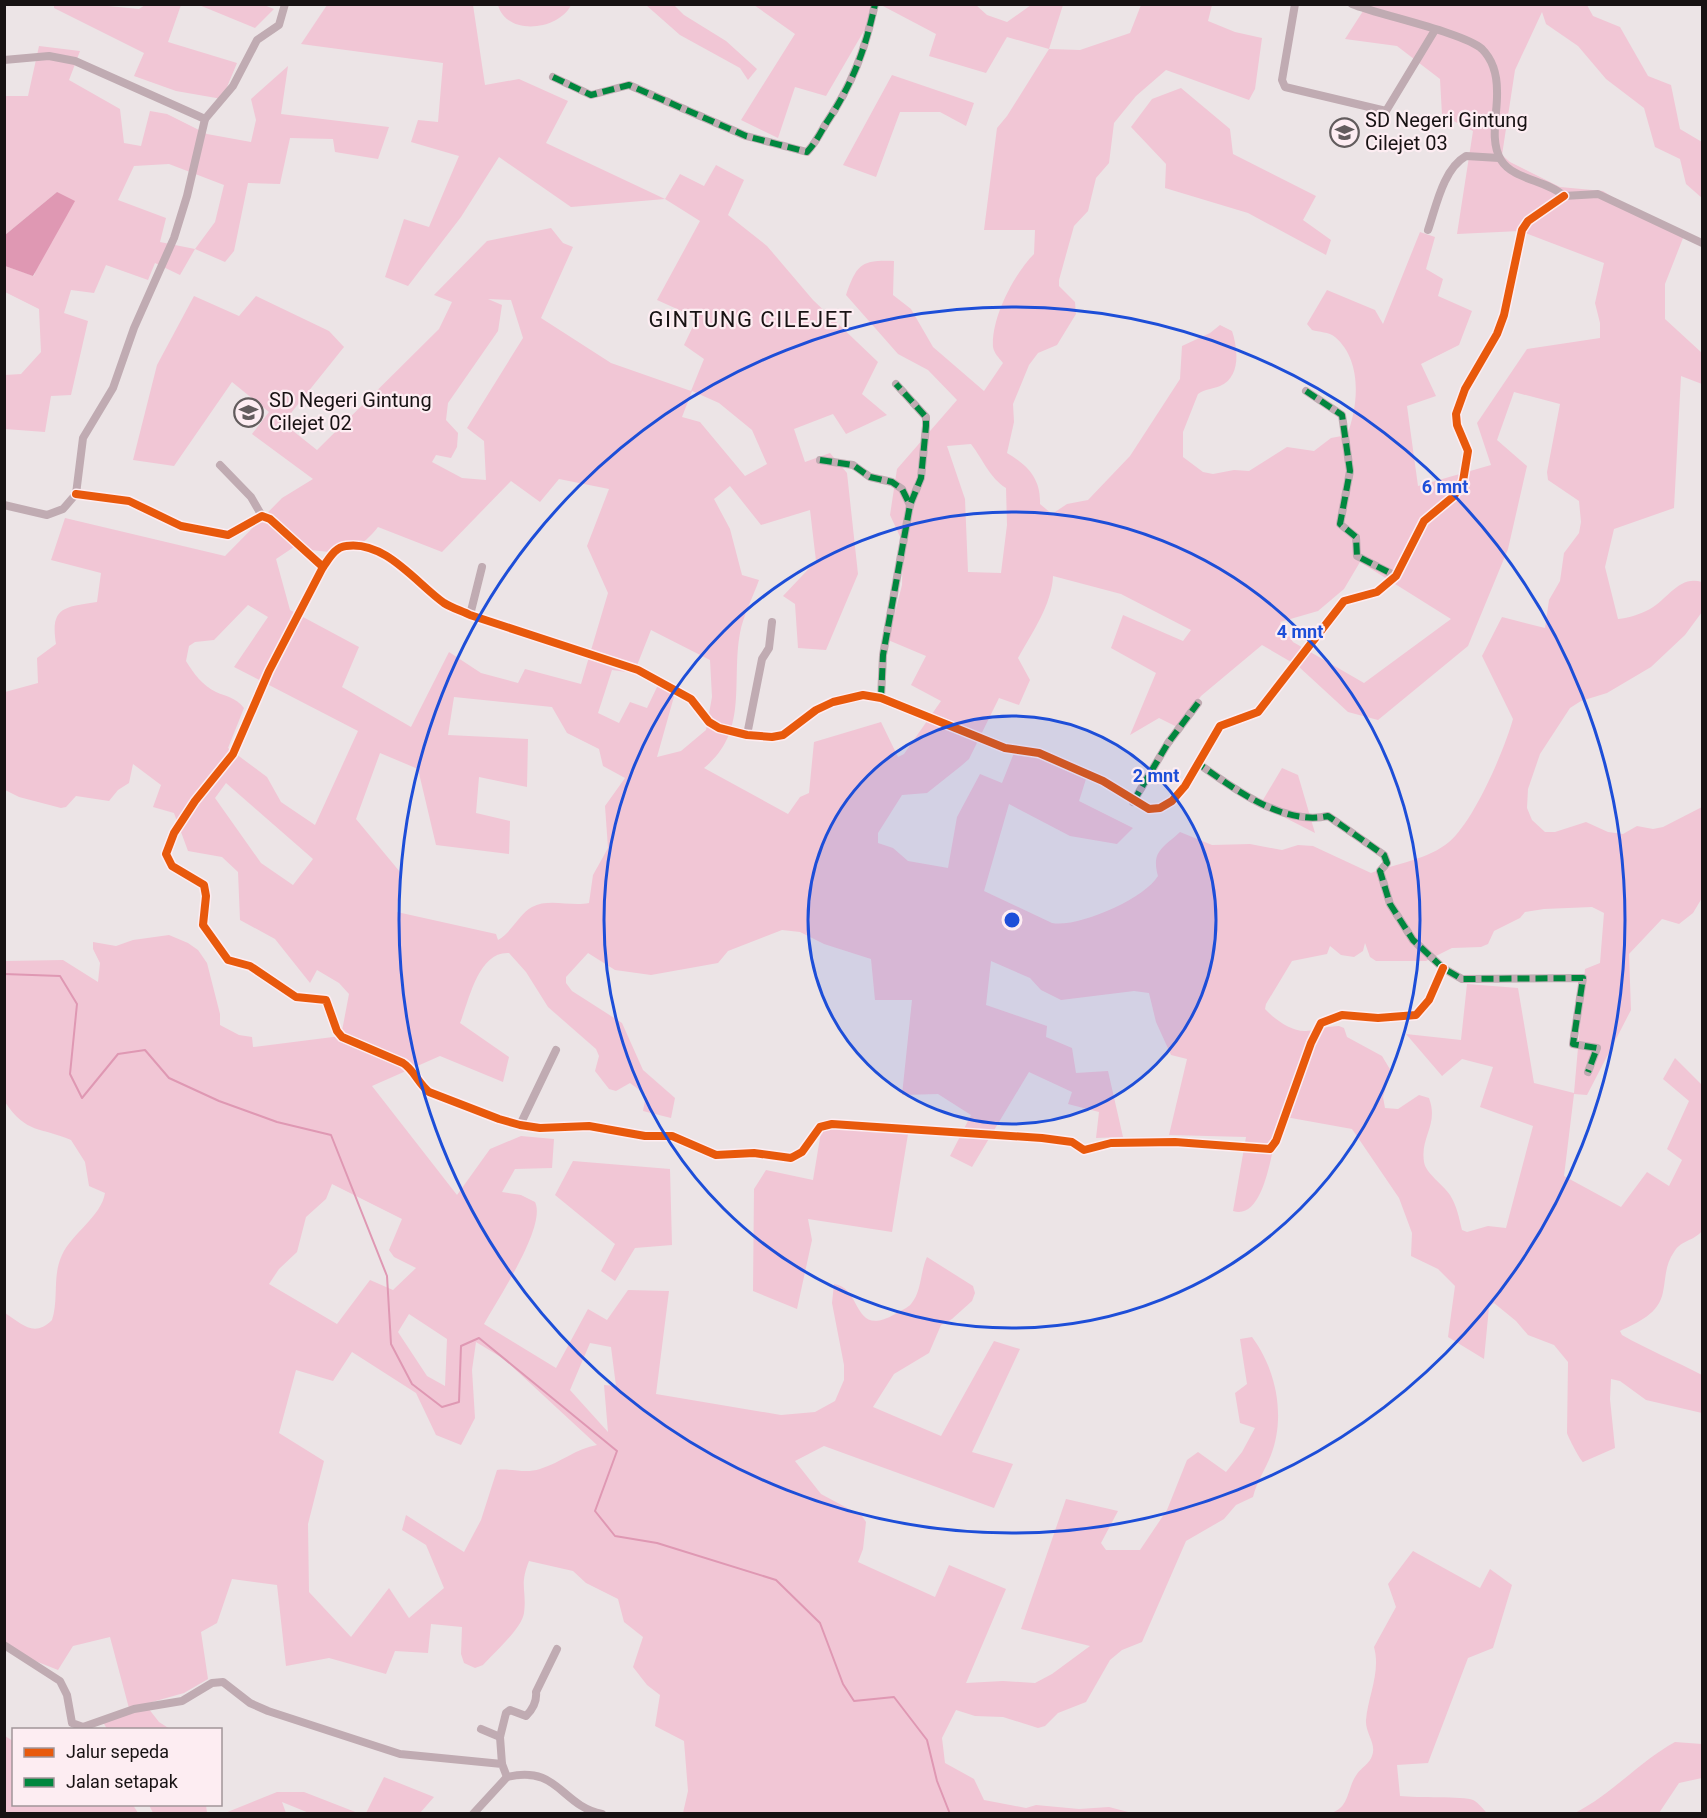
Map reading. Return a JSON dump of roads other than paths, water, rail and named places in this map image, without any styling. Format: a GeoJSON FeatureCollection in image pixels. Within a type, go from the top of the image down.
{"type":"FeatureCollection","features":[{"type":"Feature","properties":{"kind":"street"},"geometry":{"type":"LineString","coordinates":[[4,505],[48,515],[63,509],[76,494],[84,438],[113,388],[134,328],[174,238],[187,196],[205,119],[233,86],[257,40],[279,24],[285,4]]}},
{"type":"Feature","properties":{"kind":"street"},"geometry":{"type":"LineString","coordinates":[[553,77],[591,95],[629,85],[746,135],[807,152],[841,101],[855,74],[865,50],[875,4]]}},
{"type":"Feature","properties":{"kind":"street"},"geometry":{"type":"LineString","coordinates":[[1294,4],[1282,80],[1285,87],[1386,111],[1435,30]]}},
{"type":"Feature","properties":{"kind":"street"},"geometry":{"type":"LineString","coordinates":[[1352,4],[1477,45],[1492,62],[1497,92],[1495,137],[1499,158],[1509,168],[1557,190],[1564,196]]}},
{"type":"Feature","properties":{"kind":"street"},"geometry":{"type":"LineString","coordinates":[[4,60],[49,56],[68,59],[205,119]]}},
{"type":"Feature","properties":{"kind":"street"},"geometry":{"type":"LineString","coordinates":[[1428,230],[1448,175],[1461,159],[1466,156],[1499,158]]}},
{"type":"Feature","properties":{"kind":"street"},"geometry":{"type":"LineString","coordinates":[[1443,968],[1429,1000],[1416,1015],[1378,1018],[1342,1015],[1321,1023],[1311,1043],[1276,1141],[1270,1149],[1175,1142],[1111,1143],[1084,1150],[1072,1142],[1042,1138],[832,1124],[820,1127],[797,1155],[779,1158],[754,1153],[716,1155],[672,1136],[645,1136],[589,1126],[540,1128],[520,1125],[429,1092],[403,1063],[342,1037],[337,1031],[326,1000],[296,997],[250,966],[228,960],[203,925],[206,896],[204,885],[166,860],[166,854],[174,833],[233,754],[269,671],[323,567],[335,551],[345,546],[370,548],[408,572],[446,604],[470,615],[638,670],[691,699],[709,722],[719,728],[747,735],[772,737],[783,735],[816,711],[833,702],[863,695],[881,698],[1005,748],[1039,753],[1103,781],[1133,802],[1149,809],[1160,808],[1179,794],[1220,726],[1258,712],[1344,601],[1377,592],[1396,576],[1424,521],[1454,496],[1463,481],[1468,452],[1457,425],[1456,414],[1465,389],[1497,334],[1504,315],[1522,230],[1528,221],[1564,196],[1598,194],[1702,243]]}},
{"type":"Feature","properties":{"kind":"street"},"geometry":{"type":"LineString","coordinates":[[881,698],[883,656],[910,505],[921,478],[926,417],[896,384]]}},
{"type":"Feature","properties":{"kind":"street"},"geometry":{"type":"LineString","coordinates":[[1306,391],[1342,415],[1350,471],[1340,524],[1356,537],[1357,556],[1396,576]]}},
{"type":"Feature","properties":{"kind":"street"},"geometry":{"type":"LineString","coordinates":[[820,460],[853,465],[870,477],[892,482],[902,489],[910,505]]}},
{"type":"Feature","properties":{"kind":"street"},"geometry":{"type":"LineString","coordinates":[[220,465],[251,497],[262,516],[270,519],[323,567]]}},
{"type":"Feature","properties":{"kind":"street"},"geometry":{"type":"LineString","coordinates":[[76,494],[129,501],[181,526],[228,535],[262,516]]}},
{"type":"Feature","properties":{"kind":"street"},"geometry":{"type":"LineString","coordinates":[[470,615],[482,567]]}},
{"type":"Feature","properties":{"kind":"street"},"geometry":{"type":"LineString","coordinates":[[747,735],[762,659],[769,648],[772,622]]}},
{"type":"Feature","properties":{"kind":"street"},"geometry":{"type":"LineString","coordinates":[[1133,802],[1168,744],[1198,703]]}},
{"type":"Feature","properties":{"kind":"street"},"geometry":{"type":"LineString","coordinates":[[1199,764],[1248,799],[1311,820],[1328,816],[1384,855],[1387,863],[1380,871],[1390,904],[1413,940],[1443,968],[1462,980],[1583,978],[1573,1044],[1597,1048],[1588,1072]]}},
{"type":"Feature","properties":{"kind":"street"},"geometry":{"type":"LineString","coordinates":[[520,1125],[556,1050]]}},
{"type":"Feature","properties":{"kind":"street"},"geometry":{"type":"LineString","coordinates":[[4,1645],[60,1681],[67,1695],[72,1723],[77,1727],[83,1727],[134,1709],[182,1701],[212,1683],[223,1682],[250,1703],[268,1711],[391,1752],[502,1764]]}},
{"type":"Feature","properties":{"kind":"street"},"geometry":{"type":"LineString","coordinates":[[507,1777],[502,1764],[500,1737],[508,1711],[526,1716],[528,1714],[537,1699],[536,1692],[557,1649]]}},
{"type":"Feature","properties":{"kind":"street"},"geometry":{"type":"LineString","coordinates":[[481,1729],[500,1737]]}},
{"type":"Feature","properties":{"kind":"street"},"geometry":{"type":"LineString","coordinates":[[473,1814],[507,1777],[525,1773],[544,1776],[582,1806],[602,1814]]}},
{"type":"Feature","properties":{"kind":"waterway"},"geometry":{"type":"LineString","coordinates":[[4,974],[60,976],[77,1004],[70,1074],[82,1098],[118,1054],[145,1050],[169,1078],[219,1101],[277,1122],[331,1135],[387,1276],[391,1344],[412,1384],[442,1407],[459,1402],[461,1346],[479,1338],[617,1451],[595,1511],[615,1536],[657,1543],[776,1580],[820,1623],[843,1684],[854,1701],[894,1697],[927,1740],[937,1781],[950,1814]]}},
{"type":"Feature","properties":{"kind":"place","name":"SD Negeri Gintung Cilejet 03"},"geometry":{"type":"Point","coordinates":[1344,132]}},
{"type":"Feature","properties":{"kind":"place","name":"SD Negeri Gintung Cilejet 02"},"geometry":{"type":"Point","coordinates":[248,412]}},
{"type":"Feature","properties":{"kind":"district","name":"GINTUNG CILEJET"},"geometry":{"type":"Point","coordinates":[751,319]}}]}
